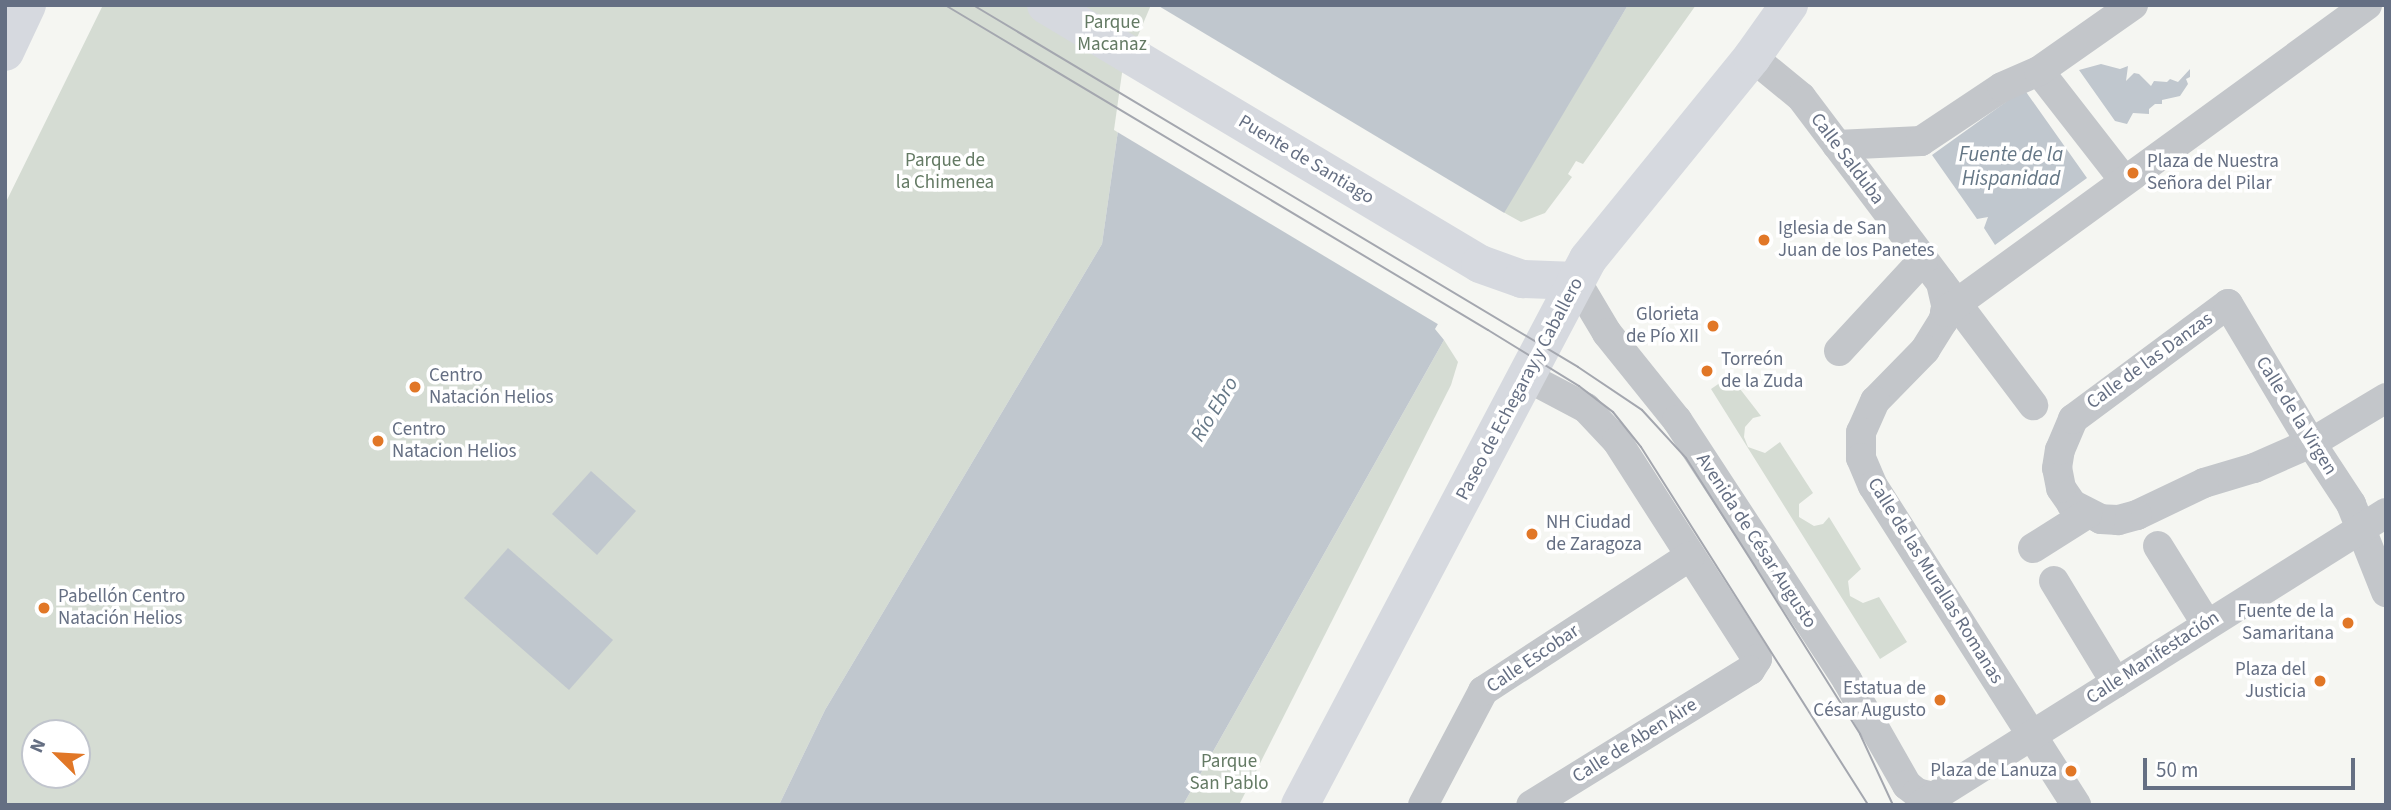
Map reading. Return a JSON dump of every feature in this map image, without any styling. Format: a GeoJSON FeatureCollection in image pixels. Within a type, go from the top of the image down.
{"type":"FeatureCollection","features":[{"type":"Feature","properties":{"kind":"main road"},"geometry":{"type":"LineString","coordinates":[[5,52],[27,5]]}},
{"type":"Feature","properties":{"kind":"main road","name":"Puente de Santiago"},"geometry":{"type":"LineString","coordinates":[[1046,5],[1480,264],[1522,279],[1576,281]]}},
{"type":"Feature","properties":{"kind":"main road","name":"Paseo de Echegaray y Caballero"},"geometry":{"type":"LineString","coordinates":[[1300,805],[1576,281],[1619,218],[1752,57],[1789,5]]}},
{"type":"Feature","properties":{"kind":"street"},"geometry":{"type":"LineString","coordinates":[[1837,145],[1921,141],[2001,87],[2039,71],[2133,5]]}},
{"type":"Feature","properties":{"kind":"street"},"geometry":{"type":"LineString","coordinates":[[1948,300],[2124,180],[2367,5]]}},
{"type":"Feature","properties":{"kind":"street","name":"Calle Salduba"},"geometry":{"type":"LineString","coordinates":[[1752,57],[1801,97],[1923,260],[1948,300],[2033,405]]}},
{"type":"Feature","properties":{"kind":"street"},"geometry":{"type":"LineString","coordinates":[[2039,71],[2124,180]]}},
{"type":"Feature","properties":{"kind":"street"},"geometry":{"type":"LineString","coordinates":[[1839,351],[1923,260]]}},
{"type":"Feature","properties":{"kind":"street","name":"Avenida de César Augusto"},"geometry":{"type":"LineString","coordinates":[[1576,281],[1606,333],[1682,428],[1847,680],[1907,785],[1927,801]]}},
{"type":"Feature","properties":{"kind":"street","name":"Calle de las Murallas Romanas"},"geometry":{"type":"LineString","coordinates":[[1948,300],[1935,337],[1875,401],[1861,432],[1861,458],[1873,486],[2031,735]]}},
{"type":"Feature","properties":{"kind":"street","name":"Calle de las Danzas"},"geometry":{"type":"LineString","coordinates":[[2087,514],[2072,504],[2061,488],[2057,468],[2060,450],[2073,419],[2228,304]]}},
{"type":"Feature","properties":{"kind":"street","name":"Calle de la Virgen"},"geometry":{"type":"LineString","coordinates":[[2228,304],[2351,505],[2359,531]]}},
{"type":"Feature","properties":{"kind":"street"},"geometry":{"type":"LineString","coordinates":[[1527,377],[1577,401],[1603,424],[1617,441],[1690,556]]}},
{"type":"Feature","properties":{"kind":"street"},"geometry":{"type":"LineString","coordinates":[[2147,530],[2170,500],[2204,483],[2253,468],[2311,443],[2386,398]]}},
{"type":"Feature","properties":{"kind":"street","name":"Calle Manifestación"},"geometry":{"type":"LineString","coordinates":[[1927,801],[2116,683],[2206,623],[2386,513]]}},
{"type":"Feature","properties":{"kind":"street"},"geometry":{"type":"LineString","coordinates":[[2033,548],[2087,514],[2147,530],[2206,623]]}},
{"type":"Feature","properties":{"kind":"street"},"geometry":{"type":"LineString","coordinates":[[2359,531],[2386,592]]}},
{"type":"Feature","properties":{"kind":"street","name":"Calle de Aben Aire"},"geometry":{"type":"LineString","coordinates":[[1531,805],[1748,671],[1757,659],[1690,556]]}},
{"type":"Feature","properties":{"kind":"street","name":"Calle Escobar"},"geometry":{"type":"LineString","coordinates":[[1423,805],[1483,691],[1690,556]]}},
{"type":"Feature","properties":{"kind":"street"},"geometry":{"type":"LineString","coordinates":[[2054,581],[2116,683]]}},
{"type":"Feature","properties":{"kind":"street"},"geometry":{"type":"LineString","coordinates":[[2031,735],[2076,805]]}},
{"type":"Feature","properties":{"kind":"green space"},"geometry":{"type":"Polygon","coordinates":[[[103,5],[1154,5],[1126,74],[1102,244],[825,710],[779,805],[5,805],[5,204],[103,5]]]}},
{"type":"Feature","properties":{"kind":"green space"},"geometry":{"type":"Polygon","coordinates":[[[1628,5],[1696,5],[1583,164],[1576,161],[1568,174],[1572,177],[1545,213],[1521,222],[1503,212],[1628,5]]]}},
{"type":"Feature","properties":{"kind":"green space","name":"Parque San Pablo"},"geometry":{"type":"Polygon","coordinates":[[[1444,340],[1458,362],[1451,385],[1239,805],[1183,805],[1444,340]]]}},
{"type":"Feature","properties":{"kind":"green space"},"geometry":{"type":"Polygon","coordinates":[[[1730,376],[1761,416],[1753,418],[1745,427],[1744,437],[1748,447],[1765,453],[1780,442],[1813,493],[1799,504],[1799,517],[1814,526],[1823,524],[1829,517],[1861,569],[1848,581],[1850,596],[1863,603],[1879,597],[1907,642],[1880,659],[1711,389],[1730,376]]]}},
{"type":"Feature","properties":{"kind":"water","name":"Río Ebro"},"geometry":{"type":"Polygon","coordinates":[[[1154,5],[1628,5],[1435,329],[1444,340],[1183,805],[779,805],[825,710],[1102,244],[1126,74],[1154,5]]]}},
{"type":"Feature","properties":{"kind":"water","name":"Fuente de la Hispanidad"},"geometry":{"type":"Polygon","coordinates":[[[2101,64],[2120,69],[2128,66],[2126,81],[2134,73],[2139,74],[2151,86],[2154,81],[2167,82],[2170,79],[2178,82],[2190,69],[2190,77],[2186,79],[2188,84],[2180,96],[2162,100],[2162,104],[2155,104],[2149,109],[2149,114],[2133,113],[2127,124],[2115,121],[2079,70],[2101,64]]]}},
{"type":"Feature","properties":{"kind":"water","name":"Fuente de la Hispanidad"},"geometry":{"type":"Polygon","coordinates":[[[2024,89],[2087,178],[1995,245],[1984,228],[1988,217],[1977,219],[1932,155],[2024,89]]]}},
{"type":"Feature","properties":{"kind":"water"},"geometry":{"type":"Polygon","coordinates":[[[591,471],[636,511],[597,555],[552,514],[591,471]]]}},
{"type":"Feature","properties":{"kind":"water"},"geometry":{"type":"Polygon","coordinates":[[[508,548],[613,640],[569,690],[464,598],[508,548]]]}},
{"type":"Feature","properties":{"kind":"pier"},"geometry":{"type":"Polygon","coordinates":[[[1151,5],[1157,5],[1506,214],[1441,326],[1114,130],[1122,73],[1151,5]]]}},
{"type":"Feature","properties":{"kind":"tram line"},"geometry":{"type":"LineString","coordinates":[[945,5],[1488,330],[1579,386],[1613,412],[1641,447],[1868,805]]}},
{"type":"Feature","properties":{"kind":"tram line"},"geometry":{"type":"LineString","coordinates":[[973,5],[1578,367],[1642,410],[1686,458],[1756,568],[1860,734],[1893,805]]}},
{"type":"Feature","properties":{"kind":"place","name":"Plaza de Nuestra Señora del Pilar"},"geometry":{"type":"Point","coordinates":[2133,173]}},
{"type":"Feature","properties":{"kind":"place","name":"Iglesia de San Juan de los Panetes"},"geometry":{"type":"Point","coordinates":[1764,240]}},
{"type":"Feature","properties":{"kind":"place","name":"Glorieta de Pío XII"},"geometry":{"type":"Point","coordinates":[1713,326]}},
{"type":"Feature","properties":{"kind":"place","name":"Torreón de la Zuda"},"geometry":{"type":"Point","coordinates":[1707,371]}},
{"type":"Feature","properties":{"kind":"place","name":"Centro Natación Helios"},"geometry":{"type":"Point","coordinates":[415,387]}},
{"type":"Feature","properties":{"kind":"place","name":"Centro Natacion Helios"},"geometry":{"type":"Point","coordinates":[378,441]}},
{"type":"Feature","properties":{"kind":"place","name":"NH Ciudad de Zaragoza"},"geometry":{"type":"Point","coordinates":[1532,534]}},
{"type":"Feature","properties":{"kind":"place","name":"Pabellón Centro Natación Helios"},"geometry":{"type":"Point","coordinates":[44,608]}},
{"type":"Feature","properties":{"kind":"place","name":"Fuente de la Samaritana"},"geometry":{"type":"Point","coordinates":[2348,623]}},
{"type":"Feature","properties":{"kind":"place","name":"Plaza del Justicia"},"geometry":{"type":"Point","coordinates":[2320,681]}},
{"type":"Feature","properties":{"kind":"place","name":"Estatua de César Augusto"},"geometry":{"type":"Point","coordinates":[1940,700]}},
{"type":"Feature","properties":{"kind":"place","name":"Plaza de Lanuza"},"geometry":{"type":"Point","coordinates":[2071,771]}},
{"type":"Feature","properties":{"kind":"park label","name":"Parque Macanaz"},"geometry":{"type":"Point","coordinates":[1112,34]}},
{"type":"Feature","properties":{"kind":"park label","name":"Parque de la Chimenea"},"geometry":{"type":"Point","coordinates":[945,172]}}]}
